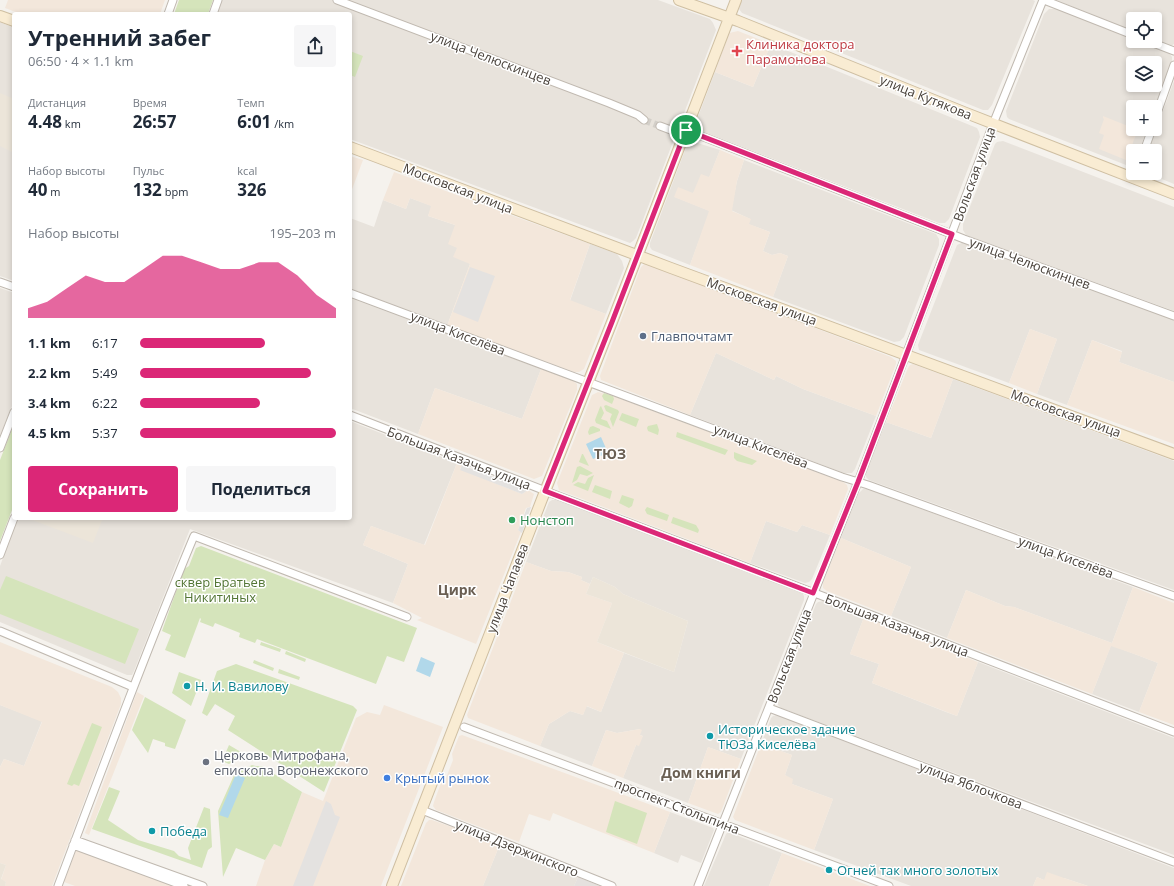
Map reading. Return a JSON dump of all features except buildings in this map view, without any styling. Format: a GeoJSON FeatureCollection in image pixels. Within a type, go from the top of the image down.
{"type":"FeatureCollection","features":[{"type":"Feature","properties":{"kind":"street"},"geometry":{"type":"LineString","coordinates":[[169,12],[173,0]]}},
{"type":"Feature","properties":{"kind":"street"},"geometry":{"type":"LineString","coordinates":[[213,12],[218,0]]}},
{"type":"Feature","properties":{"kind":"street","name":"улица Челюскинцев"},"geometry":{"type":"LineString","coordinates":[[336,0],[608,103],[638,115],[644,120]]}},
{"type":"Feature","properties":{"kind":"street","name":"улица Кутякова"},"geometry":{"type":"LineString","coordinates":[[679,0],[729,18],[993,124],[1126,173]]}},
{"type":"Feature","properties":{"kind":"street","name":"улица Чапаева"},"geometry":{"type":"LineString","coordinates":[[392,886],[545,491],[589,382],[736,0]]}},
{"type":"Feature","properties":{"kind":"street"},"geometry":{"type":"LineString","coordinates":[[1043,0],[1126,32]]}},
{"type":"Feature","properties":{"kind":"street","name":"Вольская улица"},"geometry":{"type":"LineString","coordinates":[[698,886],[858,482],[993,124],[1043,0]]}},
{"type":"Feature","properties":{"kind":"street"},"geometry":{"type":"LineString","coordinates":[[0,16],[12,20]]}},
{"type":"Feature","properties":{"kind":"street"},"geometry":{"type":"LineString","coordinates":[[1162,46],[1174,51]]}},
{"type":"Feature","properties":{"kind":"street"},"geometry":{"type":"LineString","coordinates":[[1162,100],[1174,65]]}},
{"type":"Feature","properties":{"kind":"street","name":"улица Челюскинцев"},"geometry":{"type":"LineString","coordinates":[[660,126],[685,132],[952,234],[1174,316]]}},
{"type":"Feature","properties":{"kind":"street","name":"Московская улица"},"geometry":{"type":"LineString","coordinates":[[352,148],[1174,454]]}},
{"type":"Feature","properties":{"kind":"street","name":"улица Кутякова"},"geometry":{"type":"LineString","coordinates":[[1144,180],[1174,194]]}},
{"type":"Feature","properties":{"kind":"street"},"geometry":{"type":"LineString","coordinates":[[0,282],[12,286]]}},
{"type":"Feature","properties":{"kind":"street","name":"улица Киселёва"},"geometry":{"type":"LineString","coordinates":[[352,294],[858,482],[1174,596]]}},
{"type":"Feature","properties":{"kind":"street","name":"Большая Казачья улица"},"geometry":{"type":"LineString","coordinates":[[352,416],[1174,732]]}},
{"type":"Feature","properties":{"kind":"street"},"geometry":{"type":"LineString","coordinates":[[0,448],[12,417]]}},
{"type":"Feature","properties":{"kind":"street"},"geometry":{"type":"LineString","coordinates":[[0,555],[13,520]]}},
{"type":"Feature","properties":{"kind":"street"},"geometry":{"type":"LineString","coordinates":[[58,886],[133,687],[194,536],[407,617]]}},
{"type":"Feature","properties":{"kind":"street"},"geometry":{"type":"LineString","coordinates":[[0,631],[133,687]]}},
{"type":"Feature","properties":{"kind":"street","name":"улица Яблочкова"},"geometry":{"type":"LineString","coordinates":[[769,708],[1174,862]]}},
{"type":"Feature","properties":{"kind":"street","name":"проспект Столыпина"},"geometry":{"type":"LineString","coordinates":[[464,728],[889,886]]}},
{"type":"Feature","properties":{"kind":"street","name":"улица Дзержинского"},"geometry":{"type":"LineString","coordinates":[[422,810],[612,886]]}},
{"type":"Feature","properties":{"kind":"street"},"geometry":{"type":"LineString","coordinates":[[74,842],[184,886]]}},
{"type":"Feature","properties":{"kind":"street"},"geometry":{"type":"LineString","coordinates":[[74,842],[203,886]]}},
{"type":"Feature","properties":{"kind":"shaded area"},"geometry":{"type":"Polygon","coordinates":[[[8,0],[165,0],[161,12],[16,12],[5,8],[8,0]]]}},
{"type":"Feature","properties":{"kind":"shaded area"},"geometry":{"type":"Polygon","coordinates":[[[222,0],[658,0],[710,19],[716,30],[636,238],[630,243],[352,140],[352,12],[218,12],[222,0]]]}},
{"type":"Feature","properties":{"kind":"shaded area"},"geometry":{"type":"Polygon","coordinates":[[[741,0],[1035,1],[992,105],[988,110],[983,110],[742,13],[739,9],[741,0]]]}},
{"type":"Feature","properties":{"kind":"shaded area"},"geometry":{"type":"Polygon","coordinates":[[[1056,0],[1174,0],[1174,44],[1171,46],[1162,42],[1162,12],[1126,12],[1126,28],[1056,0]]]}},
{"type":"Feature","properties":{"kind":"shaded area"},"geometry":{"type":"Polygon","coordinates":[[[1049,9],[1056,9],[1126,36],[1126,48],[1156,48],[1169,53],[1172,57],[1162,88],[1162,56],[1126,56],[1126,92],[1160,92],[1158,100],[1126,100],[1126,136],[1144,136],[1142,144],[1126,144],[1126,165],[1009,119],[1006,111],[1044,14],[1049,9]]]}},
{"type":"Feature","properties":{"kind":"shaded area"},"geometry":{"type":"Polygon","coordinates":[[[0,22],[12,27],[12,280],[0,276],[0,22]]]}},
{"type":"Feature","properties":{"kind":"shaded area"},"geometry":{"type":"Polygon","coordinates":[[[738,31],[771,44],[753,87],[715,72],[729,33],[738,31]]]}},
{"type":"Feature","properties":{"kind":"shaded area"},"geometry":{"type":"Polygon","coordinates":[[[771,44],[977,128],[980,137],[949,219],[945,223],[939,223],[699,130],[696,127],[696,122],[715,72],[753,87],[771,44]]]}},
{"type":"Feature","properties":{"kind":"shaded area"},"geometry":{"type":"Polygon","coordinates":[[[1174,81],[1174,184],[1162,179],[1162,144],[1151,144],[1154,136],[1162,136],[1162,113],[1174,81]]]}},
{"type":"Feature","properties":{"kind":"shaded area"},"geometry":{"type":"Polygon","coordinates":[[[0,93],[12,98],[12,152],[0,146],[0,93]]]}},
{"type":"Feature","properties":{"kind":"shaded area"},"geometry":{"type":"Polygon","coordinates":[[[1103,116],[1126,125],[1126,136],[1136,136],[1132,144],[1126,144],[1126,160],[1099,149],[1104,135],[1099,133],[1104,119],[1103,116]]]}},
{"type":"Feature","properties":{"kind":"shaded area"},"geometry":{"type":"Polygon","coordinates":[[[691,141],[720,150],[709,178],[693,193],[675,197],[710,211],[690,265],[652,250],[650,243],[687,145],[691,141]]]}},
{"type":"Feature","properties":{"kind":"shaded area"},"geometry":{"type":"Polygon","coordinates":[[[1003,141],[1174,207],[1174,311],[966,235],[963,230],[963,224],[995,144],[1003,141]]]}},
{"type":"Feature","properties":{"kind":"shaded area"},"geometry":{"type":"Polygon","coordinates":[[[720,150],[744,160],[737,181],[732,211],[751,219],[749,224],[770,232],[763,251],[772,255],[780,253],[788,256],[773,297],[690,265],[709,211],[674,197],[678,187],[693,193],[701,174],[709,177],[720,150]]]}},
{"type":"Feature","properties":{"kind":"shaded area"},"geometry":{"type":"Polygon","coordinates":[[[352,157],[363,160],[352,189],[352,157]]]}},
{"type":"Feature","properties":{"kind":"shaded area"},"geometry":{"type":"Polygon","coordinates":[[[744,160],[936,234],[939,239],[939,245],[904,337],[900,341],[894,342],[773,297],[788,256],[780,253],[772,255],[763,251],[770,232],[748,224],[750,219],[731,210],[737,181],[744,160]]]}},
{"type":"Feature","properties":{"kind":"shaded area"},"geometry":{"type":"Polygon","coordinates":[[[394,172],[590,244],[570,300],[606,314],[584,369],[579,372],[574,372],[447,326],[470,264],[453,257],[457,248],[448,244],[455,225],[428,216],[431,206],[410,198],[406,209],[383,200],[394,172]]]}},
{"type":"Feature","properties":{"kind":"shaded area"},"geometry":{"type":"Polygon","coordinates":[[[410,198],[432,206],[428,216],[455,225],[457,248],[470,264],[447,326],[352,290],[352,219],[374,227],[383,200],[406,209],[410,198]]]}},
{"type":"Feature","properties":{"kind":"shaded area"},"geometry":{"type":"Polygon","coordinates":[[[964,242],[1174,320],[1174,382],[1119,362],[1122,351],[1092,340],[1067,405],[1037,394],[1057,339],[1030,329],[1009,383],[919,350],[918,345],[957,245],[964,242]]]}},
{"type":"Feature","properties":{"kind":"shaded area"},"geometry":{"type":"Polygon","coordinates":[[[590,244],[617,254],[622,261],[624,268],[606,314],[570,301],[590,244]]]}},
{"type":"Feature","properties":{"kind":"shaded area"},"geometry":{"type":"Polygon","coordinates":[[[644,264],[648,264],[891,357],[896,361],[896,364],[876,416],[803,389],[776,376],[774,380],[716,353],[690,415],[601,380],[601,373],[641,267],[644,264]]]}},
{"type":"Feature","properties":{"kind":"shaded area"},"geometry":{"type":"Polygon","coordinates":[[[470,267],[495,276],[478,322],[453,312],[470,267]]]}},
{"type":"Feature","properties":{"kind":"shaded area"},"geometry":{"type":"Polygon","coordinates":[[[0,288],[12,292],[12,406],[0,436],[0,288]]]}},
{"type":"Feature","properties":{"kind":"shaded area"},"geometry":{"type":"Polygon","coordinates":[[[352,299],[541,369],[522,419],[435,388],[418,434],[352,409],[352,299]]]}},
{"type":"Feature","properties":{"kind":"shaded area"},"geometry":{"type":"Polygon","coordinates":[[[1030,329],[1057,339],[1037,394],[1009,383],[1030,329]]]}},
{"type":"Feature","properties":{"kind":"shaded area"},"geometry":{"type":"Polygon","coordinates":[[[1092,340],[1122,352],[1119,362],[1174,382],[1174,444],[1067,405],[1092,340]]]}},
{"type":"Feature","properties":{"kind":"shaded area"},"geometry":{"type":"Polygon","coordinates":[[[716,353],[774,380],[776,376],[803,389],[876,416],[855,469],[852,473],[844,473],[690,415],[716,353]]]}},
{"type":"Feature","properties":{"kind":"shaded area"},"geometry":{"type":"Polygon","coordinates":[[[913,364],[953,379],[931,438],[886,422],[908,368],[913,364]]]}},
{"type":"Feature","properties":{"kind":"shaded area"},"geometry":{"type":"Polygon","coordinates":[[[541,369],[572,380],[577,384],[577,390],[542,476],[534,479],[418,434],[435,388],[522,419],[541,369]]]}},
{"type":"Feature","properties":{"kind":"shaded area"},"geometry":{"type":"Polygon","coordinates":[[[953,379],[1174,461],[1174,590],[869,480],[866,477],[866,472],[886,422],[931,438],[953,379]]]}},
{"type":"Feature","properties":{"kind":"shaded area"},"geometry":{"type":"Polygon","coordinates":[[[598,392],[613,396],[843,482],[847,485],[848,489],[830,535],[802,525],[797,532],[766,521],[750,563],[559,490],[557,483],[592,395],[598,392]]]}},
{"type":"Feature","properties":{"kind":"shaded area"},"geometry":{"type":"Polygon","coordinates":[[[352,422],[457,463],[424,545],[371,526],[363,545],[408,564],[393,603],[190,529],[132,675],[127,675],[0,622],[0,566],[17,520],[352,520],[352,422]]]}},
{"type":"Feature","properties":{"kind":"shaded area"},"geometry":{"type":"Polygon","coordinates":[[[457,463],[462,465],[460,469],[522,494],[528,490],[534,494],[530,507],[526,508],[518,530],[521,532],[476,644],[417,620],[422,618],[393,603],[408,564],[363,545],[371,526],[425,545],[457,463]]]}},
{"type":"Feature","properties":{"kind":"shaded area"},"geometry":{"type":"Polygon","coordinates":[[[462,465],[528,490],[522,494],[460,470],[462,465]]]}},
{"type":"Feature","properties":{"kind":"shaded area"},"geometry":{"type":"Polygon","coordinates":[[[863,489],[868,489],[1133,587],[1112,643],[1014,607],[1005,606],[966,590],[947,638],[891,616],[911,567],[841,538],[858,494],[863,489]]]}},
{"type":"Feature","properties":{"kind":"shaded area"},"geometry":{"type":"Polygon","coordinates":[[[556,500],[802,592],[804,596],[804,600],[741,759],[708,747],[688,803],[623,778],[636,745],[643,736],[640,735],[640,729],[617,733],[606,730],[592,766],[540,746],[549,724],[570,711],[583,715],[586,706],[601,712],[624,653],[674,672],[688,621],[623,594],[615,587],[593,577],[590,584],[581,580],[582,577],[568,572],[551,571],[526,562],[549,502],[556,500]]]}},
{"type":"Feature","properties":{"kind":"shaded area"},"geometry":{"type":"Polygon","coordinates":[[[531,507],[522,533],[518,530],[527,508],[531,507]]]}},
{"type":"Feature","properties":{"kind":"shaded area"},"geometry":{"type":"Polygon","coordinates":[[[32,520],[102,520],[93,543],[32,520]]]}},
{"type":"Feature","properties":{"kind":"shaded area"},"geometry":{"type":"Polygon","coordinates":[[[766,521],[797,532],[802,525],[830,535],[812,579],[809,582],[805,583],[750,563],[766,521]]]}},
{"type":"Feature","properties":{"kind":"shaded area"},"geometry":{"type":"Polygon","coordinates":[[[841,538],[911,567],[891,616],[827,591],[823,588],[823,583],[841,538]]]}},
{"type":"Feature","properties":{"kind":"shaded area"},"geometry":{"type":"Polygon","coordinates":[[[526,562],[551,571],[568,572],[582,577],[581,580],[590,584],[586,594],[612,603],[597,642],[624,653],[601,712],[587,706],[583,715],[570,711],[549,724],[540,746],[468,718],[467,715],[526,562]]]}},
{"type":"Feature","properties":{"kind":"shaded area"},"geometry":{"type":"Polygon","coordinates":[[[593,577],[615,587],[623,594],[688,621],[674,672],[597,642],[612,603],[586,594],[593,577]]]}},
{"type":"Feature","properties":{"kind":"shaded area"},"geometry":{"type":"Polygon","coordinates":[[[1133,587],[1174,603],[1174,725],[1139,712],[1158,663],[1111,646],[1092,694],[947,638],[966,590],[1005,606],[1014,607],[1112,643],[1133,587]]]}},
{"type":"Feature","properties":{"kind":"shaded area"},"geometry":{"type":"Polygon","coordinates":[[[823,601],[864,617],[850,654],[879,664],[872,683],[946,712],[957,716],[978,662],[1174,738],[1174,855],[781,708],[778,705],[778,701],[816,604],[823,601]]]}},
{"type":"Feature","properties":{"kind":"shaded area"},"geometry":{"type":"Polygon","coordinates":[[[864,617],[978,662],[957,716],[872,683],[879,664],[850,654],[864,617]]]}},
{"type":"Feature","properties":{"kind":"shaded area"},"geometry":{"type":"Polygon","coordinates":[[[0,642],[112,687],[118,692],[121,698],[121,704],[52,886],[5,886],[6,882],[1,880],[6,865],[0,863],[0,767],[4,759],[24,766],[42,722],[0,705],[0,642]]]}},
{"type":"Feature","properties":{"kind":"shaded area"},"geometry":{"type":"Polygon","coordinates":[[[1111,645],[1158,663],[1139,712],[1092,694],[1111,645]]]}},
{"type":"Feature","properties":{"kind":"shaded area"},"geometry":{"type":"Polygon","coordinates":[[[137,692],[144,696],[89,835],[85,833],[137,692]]]}},
{"type":"Feature","properties":{"kind":"shaded area"},"geometry":{"type":"Polygon","coordinates":[[[0,705],[42,721],[24,766],[4,759],[0,767],[0,705]]]}},
{"type":"Feature","properties":{"kind":"shaded area"},"geometry":{"type":"Polygon","coordinates":[[[384,705],[443,727],[381,886],[256,886],[265,860],[274,844],[281,847],[302,792],[323,801],[356,718],[367,712],[380,715],[384,705]]]}},
{"type":"Feature","properties":{"kind":"shaded area"},"geometry":{"type":"Polygon","coordinates":[[[777,715],[1174,868],[1174,886],[1088,886],[1064,878],[1044,880],[1037,877],[1033,886],[911,886],[814,850],[833,799],[792,784],[785,775],[792,755],[761,744],[771,718],[777,715]]]}},
{"type":"Feature","properties":{"kind":"shaded area"},"geometry":{"type":"Polygon","coordinates":[[[640,729],[642,730],[640,735],[643,736],[639,746],[636,745],[623,778],[592,766],[606,730],[617,733],[640,729]]]}},
{"type":"Feature","properties":{"kind":"shaded area"},"geometry":{"type":"Polygon","coordinates":[[[462,735],[670,812],[654,853],[553,813],[550,821],[529,814],[519,842],[436,810],[433,806],[434,802],[441,783],[446,778],[453,760],[452,754],[459,736],[462,735]]]}},
{"type":"Feature","properties":{"kind":"shaded area"},"geometry":{"type":"Polygon","coordinates":[[[761,744],[792,755],[785,775],[793,779],[792,784],[833,799],[814,850],[735,820],[733,817],[761,744]]]}},
{"type":"Feature","properties":{"kind":"shaded area"},"geometry":{"type":"Polygon","coordinates":[[[708,747],[741,759],[721,812],[718,814],[688,803],[708,747]]]}},
{"type":"Feature","properties":{"kind":"shaded area"},"geometry":{"type":"Polygon","coordinates":[[[326,801],[331,804],[335,815],[340,817],[313,886],[293,886],[326,801]]]}},
{"type":"Feature","properties":{"kind":"shaded area"},"geometry":{"type":"Polygon","coordinates":[[[670,812],[713,828],[714,830],[701,863],[681,855],[678,863],[654,853],[670,812]]]}},
{"type":"Feature","properties":{"kind":"shaded area"},"geometry":{"type":"Polygon","coordinates":[[[429,820],[500,844],[483,886],[401,886],[426,823],[429,820]]]}},
{"type":"Feature","properties":{"kind":"shaded area"},"geometry":{"type":"Polygon","coordinates":[[[728,832],[782,853],[769,886],[704,886],[728,832]]]}},
{"type":"Feature","properties":{"kind":"shaded area"},"geometry":{"type":"Polygon","coordinates":[[[500,844],[578,877],[574,886],[483,886],[500,844]]]}},
{"type":"Feature","properties":{"kind":"shaded area"},"geometry":{"type":"Polygon","coordinates":[[[76,850],[80,850],[179,886],[75,886],[64,882],[76,850]]]}},
{"type":"Feature","properties":{"kind":"shaded area"},"geometry":{"type":"Polygon","coordinates":[[[782,853],[870,886],[769,886],[782,853]]]}},
{"type":"Feature","properties":{"kind":"shaded area"},"geometry":{"type":"Polygon","coordinates":[[[0,863],[6,865],[1,879],[6,882],[5,886],[0,886],[0,863]]]}},
{"type":"Feature","properties":{"kind":"shaded area"},"geometry":{"type":"Polygon","coordinates":[[[1047,872],[1088,886],[1033,886],[1037,877],[1044,880],[1047,872]]]}},
{"type":"Feature","properties":{"kind":"shaded area"},"geometry":{"type":"Polygon","coordinates":[[[578,877],[600,886],[574,886],[578,877]]]}},
{"type":"Feature","properties":{"kind":"green space"},"geometry":{"type":"Polygon","coordinates":[[[179,0],[213,0],[209,12],[175,12],[179,0]]]}},
{"type":"Feature","properties":{"kind":"green space"},"geometry":{"type":"Polygon","coordinates":[[[352,52],[363,56],[355,77],[352,76],[352,52]]]}},
{"type":"Feature","properties":{"kind":"green space"},"geometry":{"type":"Polygon","coordinates":[[[604,393],[613,396],[614,399],[612,404],[604,400],[602,396],[604,393]]]}},
{"type":"Feature","properties":{"kind":"green space"},"geometry":{"type":"Polygon","coordinates":[[[606,405],[618,410],[619,412],[613,427],[610,419],[612,414],[606,411],[604,406],[606,405]]]}},
{"type":"Feature","properties":{"kind":"green space"},"geometry":{"type":"Polygon","coordinates":[[[601,406],[604,413],[601,419],[607,421],[611,429],[596,423],[595,420],[601,406]]]}},
{"type":"Feature","properties":{"kind":"green space"},"geometry":{"type":"Polygon","coordinates":[[[622,413],[639,419],[636,427],[619,420],[622,413]]]}},
{"type":"Feature","properties":{"kind":"green space"},"geometry":{"type":"Polygon","coordinates":[[[657,424],[659,430],[658,435],[648,431],[648,426],[657,424]]]}},
{"type":"Feature","properties":{"kind":"green space"},"geometry":{"type":"Polygon","coordinates":[[[593,426],[600,429],[600,431],[589,435],[588,432],[590,427],[593,426]]]}},
{"type":"Feature","properties":{"kind":"green space"},"geometry":{"type":"Polygon","coordinates":[[[12,429],[12,510],[0,541],[0,460],[12,429]]]}},
{"type":"Feature","properties":{"kind":"green space"},"geometry":{"type":"Polygon","coordinates":[[[677,432],[728,450],[725,455],[676,437],[677,432]]]}},
{"type":"Feature","properties":{"kind":"green space"},"geometry":{"type":"Polygon","coordinates":[[[734,452],[757,461],[752,465],[737,461],[734,458],[734,452]]]}},
{"type":"Feature","properties":{"kind":"green space"},"geometry":{"type":"Polygon","coordinates":[[[583,454],[589,466],[579,462],[583,454]]]}},
{"type":"Feature","properties":{"kind":"green space"},"geometry":{"type":"Polygon","coordinates":[[[580,466],[593,473],[587,476],[580,474],[577,480],[572,483],[577,467],[580,466]]]}},
{"type":"Feature","properties":{"kind":"green space"},"geometry":{"type":"Polygon","coordinates":[[[594,475],[588,491],[573,485],[578,482],[585,484],[588,478],[594,475]]]}},
{"type":"Feature","properties":{"kind":"green space"},"geometry":{"type":"Polygon","coordinates":[[[595,485],[612,491],[610,499],[592,492],[595,485]]]}},
{"type":"Feature","properties":{"kind":"green space"},"geometry":{"type":"Polygon","coordinates":[[[622,495],[634,499],[632,506],[629,508],[619,503],[622,495]]]}},
{"type":"Feature","properties":{"kind":"green space"},"geometry":{"type":"Polygon","coordinates":[[[647,507],[669,515],[667,521],[647,514],[645,510],[647,507]]]}},
{"type":"Feature","properties":{"kind":"green space"},"geometry":{"type":"Polygon","coordinates":[[[673,517],[696,525],[699,530],[698,533],[671,523],[673,517]]]}},
{"type":"Feature","properties":{"kind":"green space","name":"сквер Братьев Никитиных"},"geometry":{"type":"Polygon","coordinates":[[[201,546],[417,628],[404,662],[387,656],[376,684],[257,639],[255,643],[239,637],[240,633],[215,623],[213,627],[200,622],[200,618],[185,658],[165,650],[171,635],[162,631],[184,569],[189,566],[196,548],[201,546]]]}},
{"type":"Feature","properties":{"kind":"green space"},"geometry":{"type":"Polygon","coordinates":[[[6,576],[139,629],[125,664],[0,614],[0,590],[6,576]]]}},
{"type":"Feature","properties":{"kind":"green space"},"geometry":{"type":"Polygon","coordinates":[[[261,642],[281,649],[280,652],[260,645],[261,642]]]}},
{"type":"Feature","properties":{"kind":"green space"},"geometry":{"type":"Polygon","coordinates":[[[286,651],[306,659],[305,662],[285,654],[286,651]]]}},
{"type":"Feature","properties":{"kind":"green space"},"geometry":{"type":"Polygon","coordinates":[[[254,660],[274,668],[273,671],[253,663],[254,660]]]}},
{"type":"Feature","properties":{"kind":"green space"},"geometry":{"type":"Polygon","coordinates":[[[236,664],[353,706],[357,710],[324,792],[228,730],[235,716],[215,704],[207,716],[202,713],[217,671],[236,664]]]}},
{"type":"Feature","properties":{"kind":"green space"},"geometry":{"type":"Polygon","coordinates":[[[279,669],[300,677],[299,680],[278,673],[279,669]]]}},
{"type":"Feature","properties":{"kind":"green space"},"geometry":{"type":"Polygon","coordinates":[[[179,672],[201,680],[191,706],[172,693],[179,672]]]}},
{"type":"Feature","properties":{"kind":"green space"},"geometry":{"type":"Polygon","coordinates":[[[145,697],[186,720],[175,749],[165,746],[165,743],[153,739],[148,753],[132,730],[145,697]]]}},
{"type":"Feature","properties":{"kind":"green space"},"geometry":{"type":"Polygon","coordinates":[[[92,723],[102,727],[79,786],[74,784],[72,786],[67,784],[92,723]]]}},
{"type":"Feature","properties":{"kind":"green space"},"geometry":{"type":"Polygon","coordinates":[[[229,745],[246,755],[229,764],[222,761],[229,745]]]}},
{"type":"Feature","properties":{"kind":"green space"},"geometry":{"type":"Polygon","coordinates":[[[252,765],[262,766],[302,792],[281,847],[274,844],[265,860],[236,848],[223,877],[218,811],[235,773],[252,765]]]}},
{"type":"Feature","properties":{"kind":"green space"},"geometry":{"type":"Polygon","coordinates":[[[109,787],[120,791],[108,820],[138,840],[174,851],[179,856],[191,860],[188,848],[204,807],[210,809],[212,847],[208,850],[202,868],[92,829],[109,787]]]}},
{"type":"Feature","properties":{"kind":"green space"},"geometry":{"type":"Polygon","coordinates":[[[615,801],[647,813],[637,844],[606,832],[615,801]]]}},
{"type":"Feature","properties":{"kind":"water"},"geometry":{"type":"Polygon","coordinates":[[[601,437],[608,453],[593,459],[586,444],[601,437]]]}},
{"type":"Feature","properties":{"kind":"water"},"geometry":{"type":"Polygon","coordinates":[[[421,657],[435,663],[430,677],[416,671],[421,657]]]}},
{"type":"Feature","properties":{"kind":"water"},"geometry":{"type":"Polygon","coordinates":[[[236,774],[245,778],[228,818],[219,815],[236,774]]]}},
{"type":"Feature","properties":{"kind":"tunnel"},"geometry":{"type":"LineString","coordinates":[[644,120],[660,126]]}},
{"type":"Feature","properties":{"kind":"place","name":"Клиника доктора Парамонова"},"geometry":{"type":"Point","coordinates":[737,51]}},
{"type":"Feature","properties":{"kind":"place","name":"Главпочтамт"},"geometry":{"type":"Point","coordinates":[643,336]}},
{"type":"Feature","properties":{"kind":"place","name":"Нонстоп"},"geometry":{"type":"Point","coordinates":[512,520]}},
{"type":"Feature","properties":{"kind":"place","name":"Н. И. Вавилову"},"geometry":{"type":"Point","coordinates":[187,686]}},
{"type":"Feature","properties":{"kind":"place","name":"Историческое здание ТЮЗа Киселёва"},"geometry":{"type":"Point","coordinates":[710,736]}},
{"type":"Feature","properties":{"kind":"place","name":"Церковь Митрофана, епископа Воронежского"},"geometry":{"type":"Point","coordinates":[206,762]}},
{"type":"Feature","properties":{"kind":"place","name":"Крытый рынок"},"geometry":{"type":"Point","coordinates":[387,778]}},
{"type":"Feature","properties":{"kind":"place","name":"Победа"},"geometry":{"type":"Point","coordinates":[152,831]}},
{"type":"Feature","properties":{"kind":"place","name":"Огней так много золотых"},"geometry":{"type":"Point","coordinates":[829,870]}},
{"type":"Feature","properties":{"kind":"district","name":"ТЮЗ"},"geometry":{"type":"Point","coordinates":[610,453]}},
{"type":"Feature","properties":{"kind":"district","name":"Цирк"},"geometry":{"type":"Point","coordinates":[457,589]}},
{"type":"Feature","properties":{"kind":"district","name":"Дом книги"},"geometry":{"type":"Point","coordinates":[701,772]}},
{"type":"Feature","properties":{"kind":"route"},"geometry":{"type":"LineString","coordinates":[[686,130],[952,234],[858,482],[813,593],[545,491],[686,130]]}}]}
